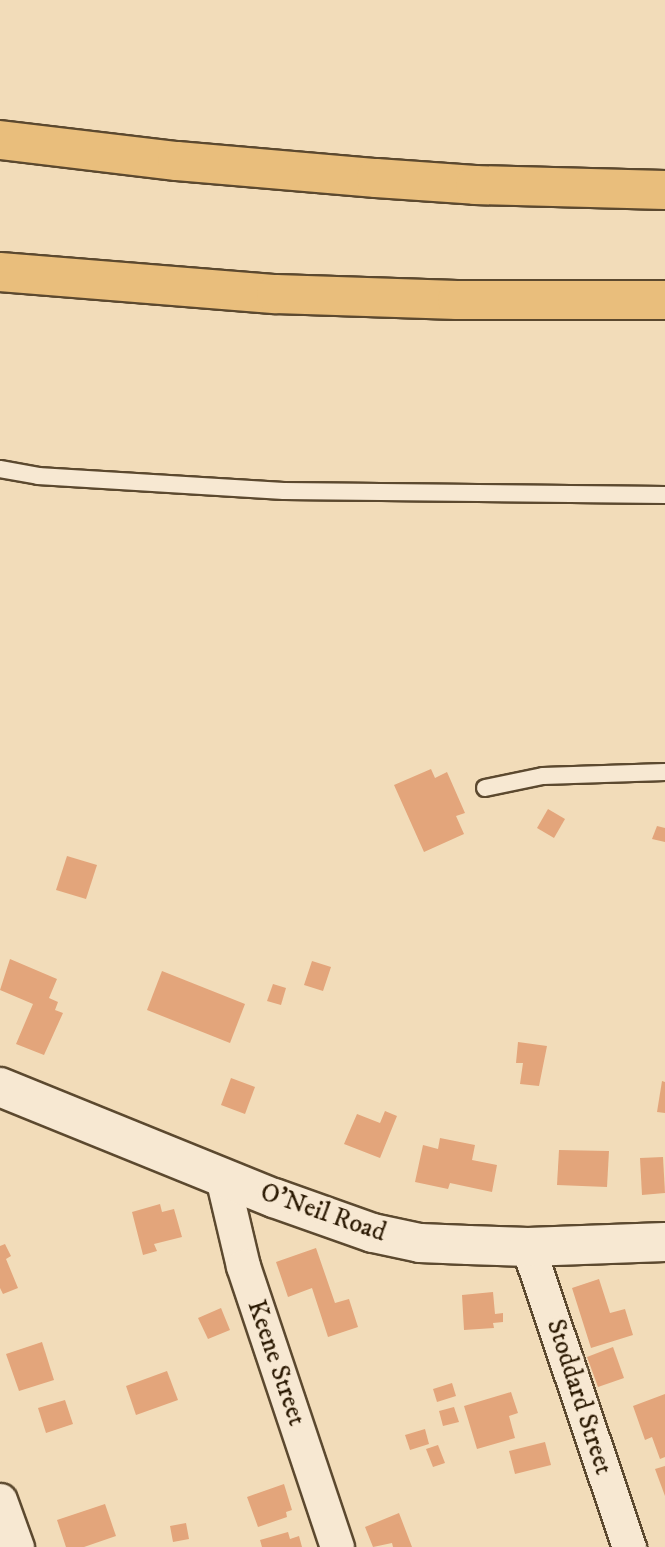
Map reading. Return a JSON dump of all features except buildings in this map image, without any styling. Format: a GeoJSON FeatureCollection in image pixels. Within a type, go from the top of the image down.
{"type":"FeatureCollection","features":[{"type":"Feature","properties":{"kind":"highway"},"geometry":{"type":"LineString","coordinates":[[0,140],[177,161],[376,178],[488,185],[665,190]]}},
{"type":"Feature","properties":{"kind":"highway"},"geometry":{"type":"LineString","coordinates":[[0,272],[290,294],[457,300],[665,300]]}},
{"type":"Feature","properties":{"kind":"street","name":"O'Neil Road"},"geometry":{"type":"LineString","coordinates":[[0,1087],[222,1177],[373,1233],[420,1243],[528,1247],[665,1242]]}},
{"type":"Feature","properties":{"kind":"street","name":"Keene Street"},"geometry":{"type":"LineString","coordinates":[[222,1177],[243,1266],[337,1547]]}},
{"type":"Feature","properties":{"kind":"street","name":"Stoddard Street"},"geometry":{"type":"LineString","coordinates":[[528,1247],[629,1547]]}},
{"type":"Feature","properties":{"kind":"street"},"geometry":{"type":"LineString","coordinates":[[0,1500],[17,1547]]}},
{"type":"Feature","properties":{"kind":"lane"},"geometry":{"type":"LineString","coordinates":[[0,469],[38,476],[284,491],[665,495]]}},
{"type":"Feature","properties":{"kind":"lane"},"geometry":{"type":"LineString","coordinates":[[485,788],[544,776],[665,772]]}}]}
